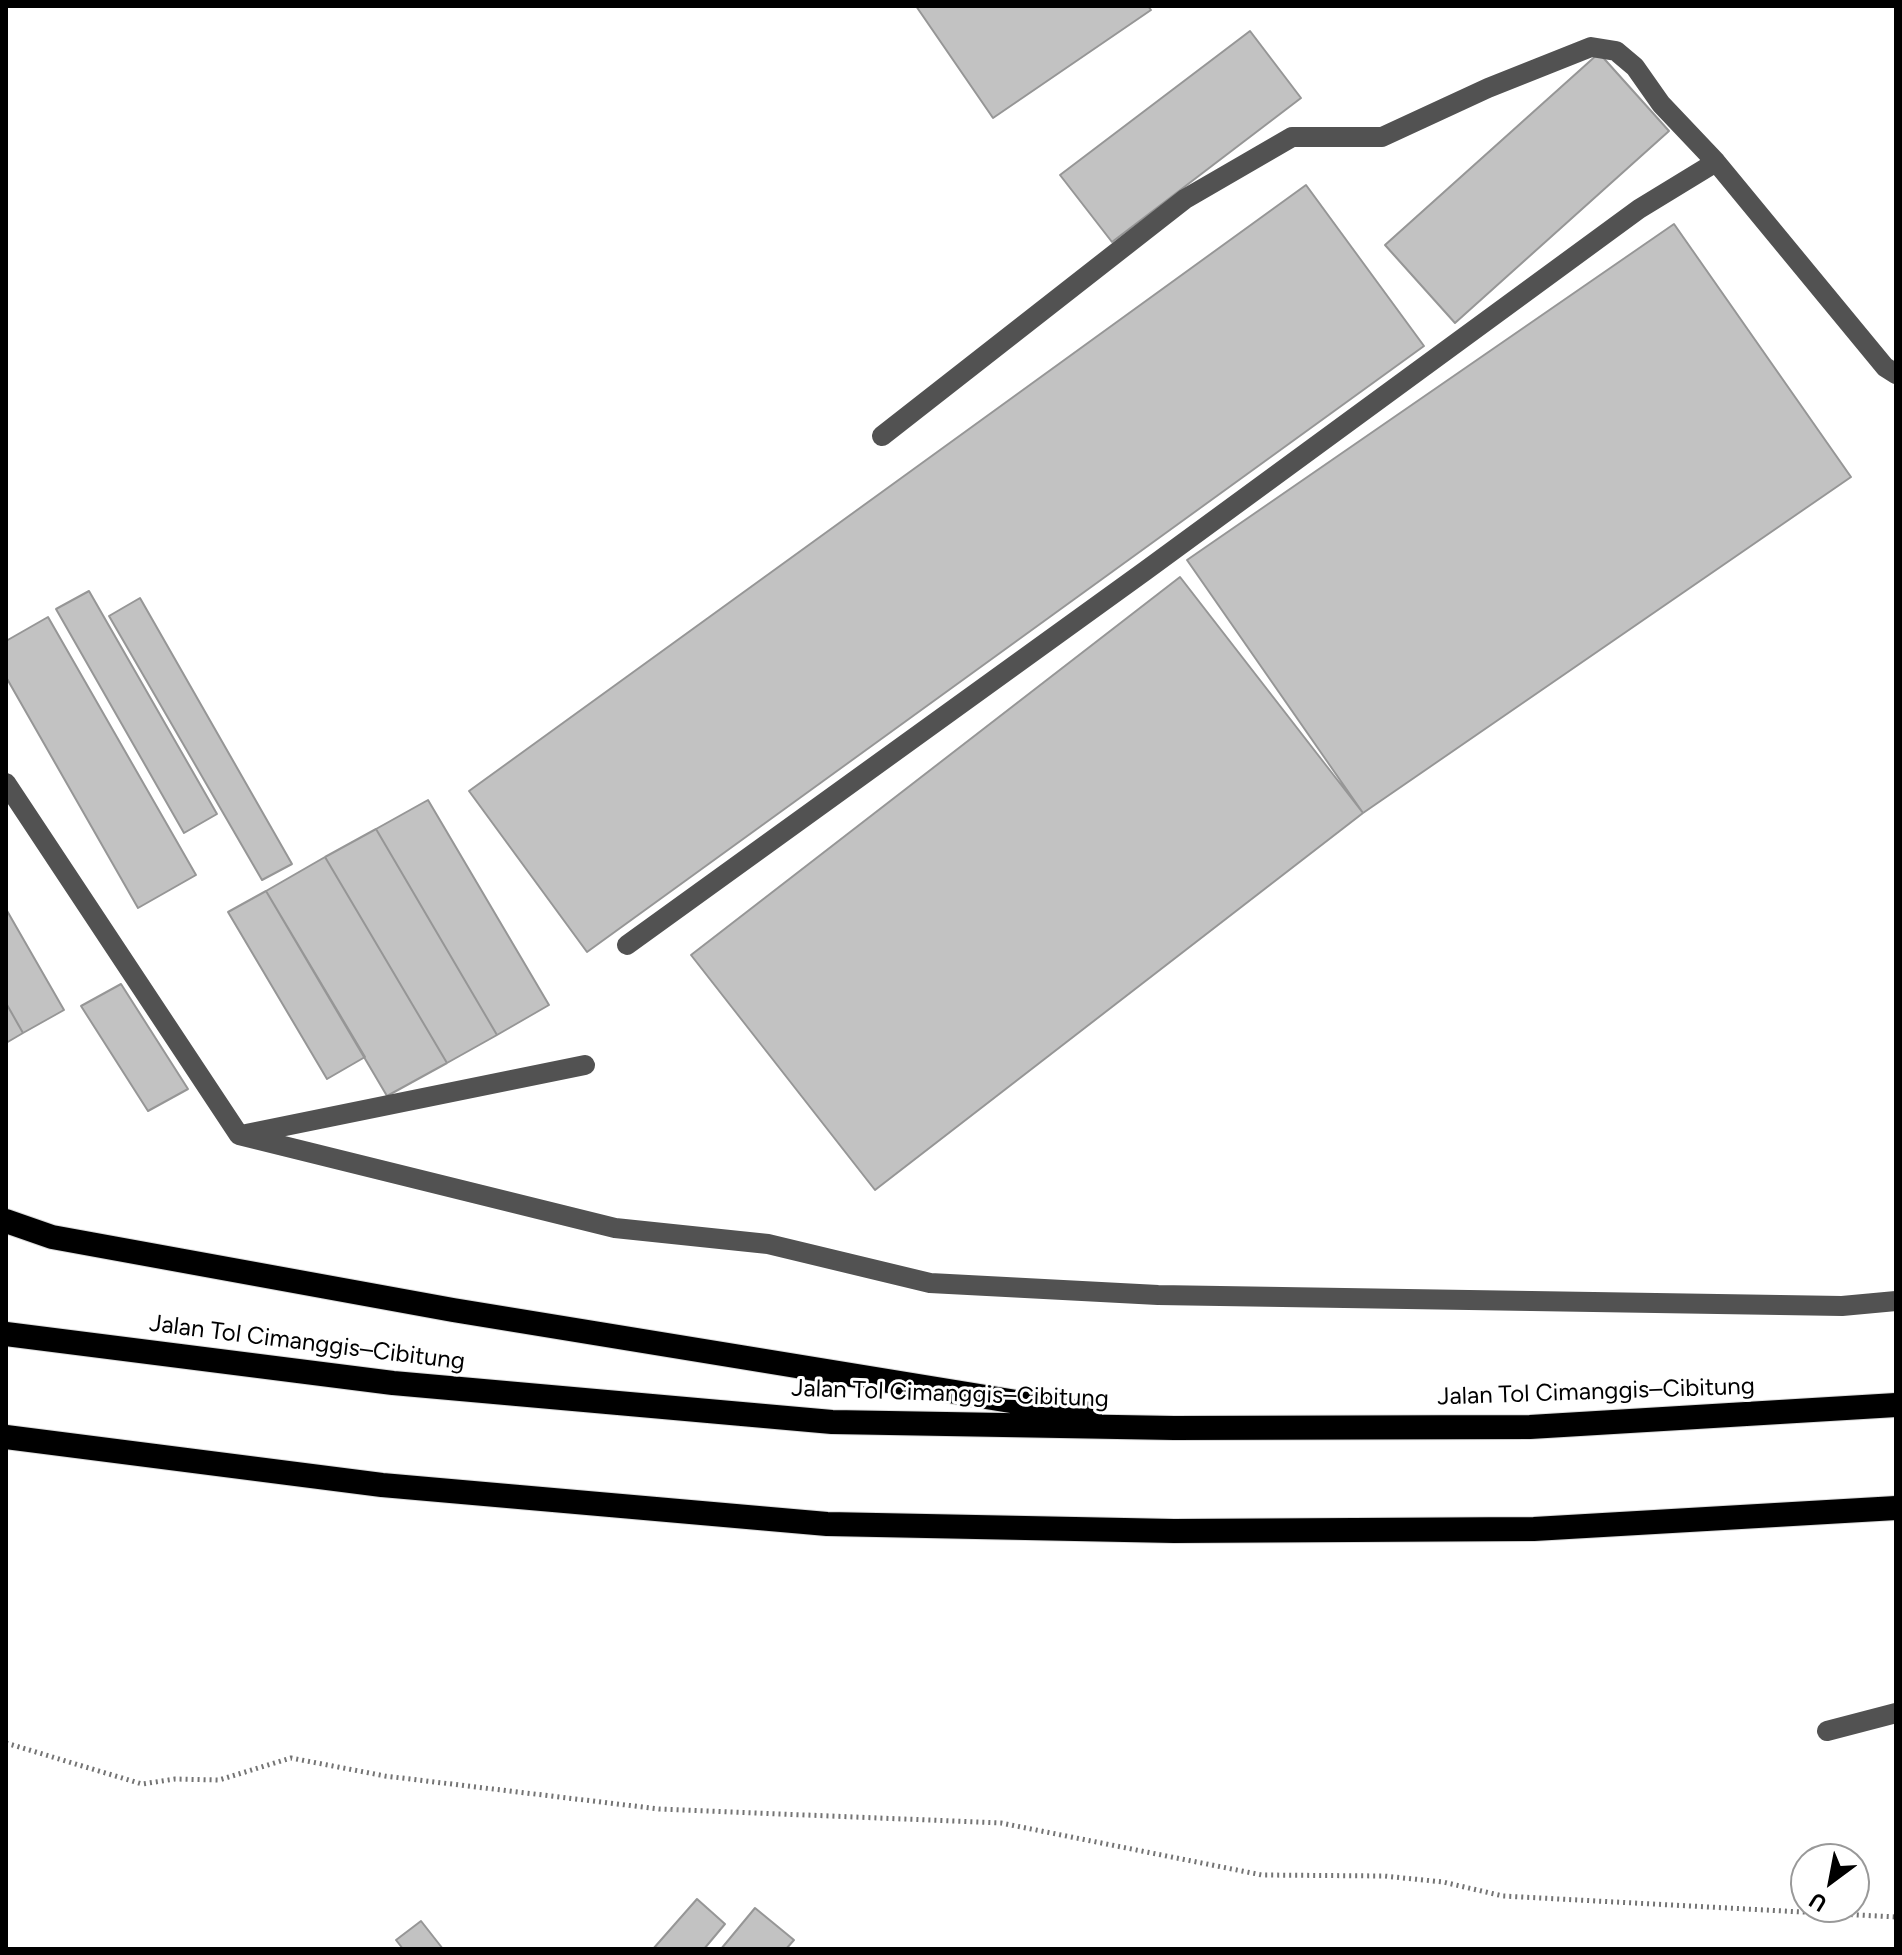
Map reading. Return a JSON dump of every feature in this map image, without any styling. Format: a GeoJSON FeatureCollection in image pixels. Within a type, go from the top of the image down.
{"type":"FeatureCollection","features":[{"type":"Feature","properties":{"kind":"highway"},"geometry":{"type":"LineString","coordinates":[[6,1221],[52,1237],[453,1310],[1174,1428]]}},
{"type":"Feature","properties":{"kind":"highway","name":"Jalan Tol Cimanggis–Cibitung"},"geometry":{"type":"LineString","coordinates":[[6,1334],[393,1383],[832,1422],[1174,1428],[1530,1427],[1896,1405]]}},
{"type":"Feature","properties":{"kind":"highway"},"geometry":{"type":"LineString","coordinates":[[6,1437],[382,1485],[827,1524],[1174,1531],[1534,1529],[1896,1508]]}},
{"type":"Feature","properties":{"kind":"lane"},"geometry":{"type":"LineString","coordinates":[[882,436],[1185,199],[1292,137],[1382,137],[1488,88],[1591,47],[1616,51],[1635,67],[1661,104],[1716,162],[1885,367],[1896,374]]}},
{"type":"Feature","properties":{"kind":"lane"},"geometry":{"type":"LineString","coordinates":[[627,945],[1158,562],[1639,209],[1716,162]]}},
{"type":"Feature","properties":{"kind":"lane"},"geometry":{"type":"LineString","coordinates":[[6,783],[239,1135],[615,1228],[768,1244],[930,1283],[1158,1295],[1842,1306],[1896,1301]]}},
{"type":"Feature","properties":{"kind":"lane"},"geometry":{"type":"LineString","coordinates":[[239,1135],[585,1065]]}},
{"type":"Feature","properties":{"kind":"lane"},"geometry":{"type":"LineString","coordinates":[[1827,1731],[1896,1713]]}},
{"type":"Feature","properties":{"kind":"path"},"geometry":{"type":"LineString","coordinates":[[6,1743],[142,1784],[175,1779],[219,1780],[291,1758],[385,1776],[659,1809],[1001,1823],[1262,1875],[1384,1876],[1443,1882],[1503,1896],[1896,1917]]}},
{"type":"Feature","properties":{"kind":"building"},"geometry":{"type":"Polygon","coordinates":[[[916,6],[1148,6],[1151,10],[993,118],[916,6]]]}},
{"type":"Feature","properties":{"kind":"building"},"geometry":{"type":"Polygon","coordinates":[[[1250,31],[1301,98],[1112,242],[1060,175],[1250,31]]]}},
{"type":"Feature","properties":{"kind":"building"},"geometry":{"type":"Polygon","coordinates":[[[1599,53],[1669,131],[1455,323],[1385,245],[1599,53]]]}},
{"type":"Feature","properties":{"kind":"building"},"geometry":{"type":"Polygon","coordinates":[[[1306,185],[1424,346],[587,952],[469,791],[1306,185]]]}},
{"type":"Feature","properties":{"kind":"building"},"geometry":{"type":"Polygon","coordinates":[[[1674,224],[1851,477],[1363,813],[1187,560],[1674,224]]]}},
{"type":"Feature","properties":{"kind":"building"},"geometry":{"type":"Polygon","coordinates":[[[1180,577],[1363,813],[875,1190],[691,955],[1180,577]]]}},
{"type":"Feature","properties":{"kind":"building"},"geometry":{"type":"Polygon","coordinates":[[[89,591],[217,814],[184,833],[56,609],[89,591]]]}},
{"type":"Feature","properties":{"kind":"building"},"geometry":{"type":"Polygon","coordinates":[[[140,598],[292,864],[262,880],[109,616],[140,598]]]}},
{"type":"Feature","properties":{"kind":"building"},"geometry":{"type":"Polygon","coordinates":[[[48,617],[196,875],[138,908],[6,677],[6,641],[48,617]]]}},
{"type":"Feature","properties":{"kind":"building"},"geometry":{"type":"Polygon","coordinates":[[[428,800],[549,1005],[497,1035],[376,829],[428,800]]]}},
{"type":"Feature","properties":{"kind":"building"},"geometry":{"type":"Polygon","coordinates":[[[376,829],[497,1035],[447,1063],[325,857],[376,829]]]}},
{"type":"Feature","properties":{"kind":"building"},"geometry":{"type":"Polygon","coordinates":[[[325,857],[447,1063],[387,1096],[266,891],[325,857]]]}},
{"type":"Feature","properties":{"kind":"building"},"geometry":{"type":"Polygon","coordinates":[[[266,891],[365,1057],[327,1079],[228,912],[266,891]]]}},
{"type":"Feature","properties":{"kind":"building"},"geometry":{"type":"Polygon","coordinates":[[[6,909],[64,1010],[23,1033],[6,1003],[6,909]]]}},
{"type":"Feature","properties":{"kind":"building"},"geometry":{"type":"Polygon","coordinates":[[[121,984],[188,1089],[148,1111],[81,1006],[121,984]]]}},
{"type":"Feature","properties":{"kind":"building"},"geometry":{"type":"Polygon","coordinates":[[[6,1003],[23,1033],[6,1043],[6,1003]]]}},
{"type":"Feature","properties":{"kind":"building"},"geometry":{"type":"Polygon","coordinates":[[[697,1899],[725,1924],[704,1949],[653,1949],[697,1899]]]}},
{"type":"Feature","properties":{"kind":"building"},"geometry":{"type":"Polygon","coordinates":[[[755,1908],[794,1940],[786,1949],[721,1949],[755,1908]]]}},
{"type":"Feature","properties":{"kind":"building"},"geometry":{"type":"Polygon","coordinates":[[[421,1921],[443,1949],[403,1949],[396,1940],[421,1921]]]}}]}
